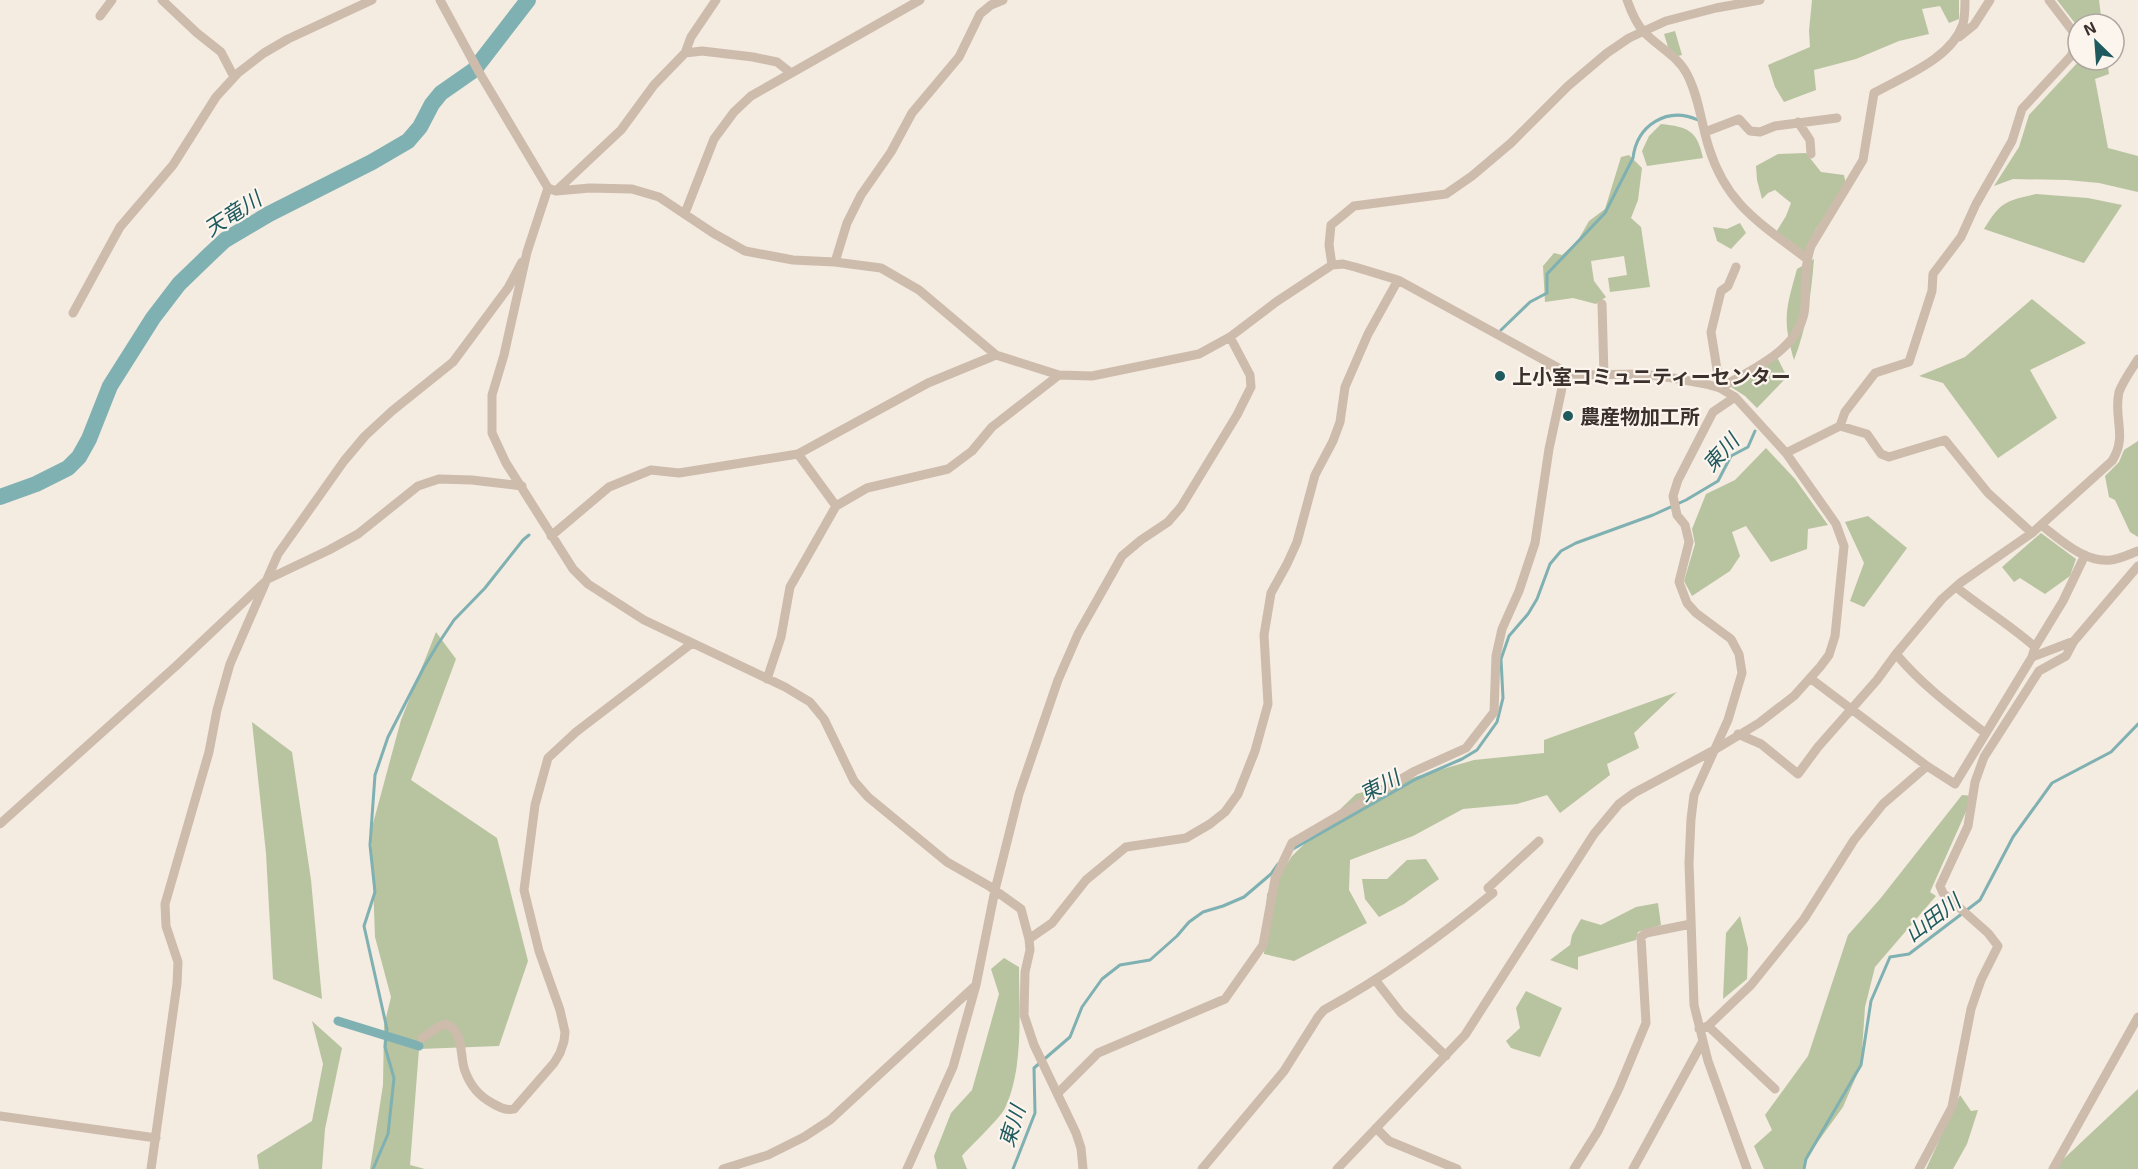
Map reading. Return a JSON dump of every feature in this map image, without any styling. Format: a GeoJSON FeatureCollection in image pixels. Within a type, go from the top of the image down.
{"type":"FeatureCollection","features":[{"type":"Feature","properties":{"kind":"street"},"geometry":{"type":"LineString","coordinates":[[99,16],[112,0]]}},
{"type":"Feature","properties":{"kind":"street"},"geometry":{"type":"LineString","coordinates":[[162,0],[221,52],[234,77]]}},
{"type":"Feature","properties":{"kind":"street"},"geometry":{"type":"LineString","coordinates":[[73,313],[120,227],[173,165],[216,97],[234,77],[264,53],[288,39],[372,0]]}},
{"type":"Feature","properties":{"kind":"street"},"geometry":{"type":"LineString","coordinates":[[440,0],[479,72],[552,190]]}},
{"type":"Feature","properties":{"kind":"street"},"geometry":{"type":"LineString","coordinates":[[152,1169],[177,984],[178,962],[166,926],[165,904],[209,752],[217,710],[230,664],[278,554],[344,461],[365,436],[453,362],[508,288],[527,252],[552,190],[621,130],[654,86],[685,53],[691,36],[716,0]]}},
{"type":"Feature","properties":{"kind":"street"},"geometry":{"type":"LineString","coordinates":[[686,213],[714,140],[734,112],[751,96],[920,0]]}},
{"type":"Feature","properties":{"kind":"street"},"geometry":{"type":"LineString","coordinates":[[835,262],[848,223],[861,195],[891,152],[912,113],[959,57],[980,14],[991,5],[1003,0]]}},
{"type":"Feature","properties":{"kind":"street"},"geometry":{"type":"LineString","coordinates":[[1627,0],[1643,32],[1672,54],[1686,72],[1696,95],[1716,170],[1729,193],[1749,214],[1807,259]]}},
{"type":"Feature","properties":{"kind":"street"},"geometry":{"type":"LineString","coordinates":[[1332,265],[1329,245],[1331,225],[1341,214],[1354,206],[1446,194],[1472,176],[1511,143],[1568,86],[1607,53],[1629,38],[1666,21],[1760,0]]}},
{"type":"Feature","properties":{"kind":"street"},"geometry":{"type":"LineString","coordinates":[[1950,44],[1964,21],[1965,0]]}},
{"type":"Feature","properties":{"kind":"street"},"geometry":{"type":"LineString","coordinates":[[1720,388],[1772,357],[1793,339],[1799,328],[1805,308],[1805,279],[1811,246],[1863,160],[1874,93],[1934,58],[1974,25],[1989,0]]}},
{"type":"Feature","properties":{"kind":"street"},"geometry":{"type":"LineString","coordinates":[[2049,0],[2066,23]]}},
{"type":"Feature","properties":{"kind":"street"},"geometry":{"type":"LineString","coordinates":[[685,53],[702,51],[753,57],[777,62],[791,73]]}},
{"type":"Feature","properties":{"kind":"street"},"geometry":{"type":"LineString","coordinates":[[1840,426],[1845,412],[1875,373],[1909,362],[1932,291],[1933,274],[1960,237],[2012,141],[2022,109],[2066,62]]}},
{"type":"Feature","properties":{"kind":"street"},"geometry":{"type":"LineString","coordinates":[[1705,132],[1739,120],[1750,131],[1760,132],[1775,126],[1836,118]]}},
{"type":"Feature","properties":{"kind":"street"},"geometry":{"type":"LineString","coordinates":[[1798,122],[1809,140],[1811,154]]}},
{"type":"Feature","properties":{"kind":"street"},"geometry":{"type":"LineString","coordinates":[[552,190],[632,189],[659,197],[745,251],[793,260],[835,262],[881,268],[919,290],[996,355],[1059,375],[1092,376],[1199,354],[1230,337],[1276,302],[1332,265],[1343,264],[1398,280],[1564,371],[1577,375],[1642,374],[1720,388],[1734,397],[1786,453],[1836,524],[1844,546],[1835,636],[1829,655],[1794,696],[1759,723],[1634,793],[1606,818],[1465,1035],[1337,1169]]}},
{"type":"Feature","properties":{"kind":"street"},"geometry":{"type":"LineString","coordinates":[[527,252],[504,355],[492,395],[492,433],[506,463],[573,569],[588,584],[644,620],[810,702],[824,719],[854,781],[868,797],[947,861],[1021,909],[1030,950],[1025,972],[1024,1015],[1034,1045],[1076,1133],[1081,1148],[1083,1169]]}},
{"type":"Feature","properties":{"kind":"street"},"geometry":{"type":"LineString","coordinates":[[1720,388],[1711,332],[1721,291],[1728,286],[1736,267]]}},
{"type":"Feature","properties":{"kind":"street"},"geometry":{"type":"LineString","coordinates":[[1029,939],[1052,923],[1086,880],[1126,847],[1186,838],[1218,818],[1238,794],[1255,751],[1268,704],[1264,635],[1271,593],[1297,542],[1315,475],[1340,422],[1345,387],[1368,334],[1398,280]]}},
{"type":"Feature","properties":{"kind":"street"},"geometry":{"type":"LineString","coordinates":[[1602,304],[1604,376]]}},
{"type":"Feature","properties":{"kind":"street"},"geometry":{"type":"LineString","coordinates":[[907,1169],[953,1067],[976,985],[995,890],[1019,794],[1058,680],[1078,634],[1122,556],[1168,522],[1181,507],[1238,415],[1251,387],[1250,375],[1230,337]]}},
{"type":"Feature","properties":{"kind":"street"},"geometry":{"type":"LineString","coordinates":[[551,536],[609,487],[651,470],[679,473],[798,454],[928,383],[996,355]]}},
{"type":"Feature","properties":{"kind":"street"},"geometry":{"type":"LineString","coordinates":[[1738,734],[1761,744],[1798,774],[1942,599],[2018,541],[2032,533],[2112,461],[2118,452],[2121,431],[2117,407],[2120,391],[2138,359]]}},
{"type":"Feature","properties":{"kind":"street"},"geometry":{"type":"LineString","coordinates":[[1058,1093],[1098,1053],[1225,999],[1263,945],[1275,879],[1292,843],[1415,771],[1466,748],[1494,712],[1496,656],[1503,629],[1535,543],[1549,449],[1562,388],[1546,361]]}},
{"type":"Feature","properties":{"kind":"street"},"geometry":{"type":"LineString","coordinates":[[767,679],[781,637],[790,587],[836,506],[867,488],[948,469],[972,451],[992,427],[1059,375]]}},
{"type":"Feature","properties":{"kind":"street"},"geometry":{"type":"LineString","coordinates":[[1734,397],[1713,412],[1678,480],[1673,496],[1677,515],[1685,525],[1689,542],[1679,582],[1687,603],[1705,621],[1731,639],[1739,654],[1742,673],[1728,720],[1694,795],[1689,841],[1694,1005],[1704,1028],[1775,1089]]}},
{"type":"Feature","properties":{"kind":"street"},"geometry":{"type":"LineString","coordinates":[[1786,453],[1840,426],[1867,434],[1881,454],[1889,457],[1945,440],[1988,493],[2032,533]]}},
{"type":"Feature","properties":{"kind":"street"},"geometry":{"type":"LineString","coordinates":[[798,454],[836,506]]}},
{"type":"Feature","properties":{"kind":"street"},"geometry":{"type":"LineString","coordinates":[[0,824],[177,666],[268,579],[358,534],[418,486],[439,479],[522,486]]}},
{"type":"Feature","properties":{"kind":"street"},"geometry":{"type":"LineString","coordinates":[[2041,525],[2080,554],[2112,560],[2138,550]]}},
{"type":"Feature","properties":{"kind":"street"},"geometry":{"type":"LineString","coordinates":[[1810,678],[1850,710],[1955,784],[2063,602],[2085,555]]}},
{"type":"Feature","properties":{"kind":"street"},"geometry":{"type":"LineString","coordinates":[[1919,1169],[1952,1107],[1971,1009],[1981,980],[1998,946],[1988,933],[1943,893],[1940,886],[1968,825],[1976,782],[1984,757],[2039,671],[2066,656],[2074,641],[2138,566]]}},
{"type":"Feature","properties":{"kind":"street"},"geometry":{"type":"LineString","coordinates":[[1956,587],[2011,627],[2033,652]]}},
{"type":"Feature","properties":{"kind":"street"},"geometry":{"type":"LineString","coordinates":[[2033,652],[2074,641]]}},
{"type":"Feature","properties":{"kind":"street"},"geometry":{"type":"LineString","coordinates":[[422,1038],[446,1024],[453,1029],[461,1044],[465,1071],[475,1091],[494,1105],[510,1110],[514,1109],[561,1053],[565,1032],[560,1010],[539,951],[524,890],[535,806],[548,758],[576,732],[691,644]]}},
{"type":"Feature","properties":{"kind":"street"},"geometry":{"type":"LineString","coordinates":[[1896,654],[1934,693],[1985,733]]}},
{"type":"Feature","properties":{"kind":"street"},"geometry":{"type":"LineString","coordinates":[[1748,1169],[1703,1041],[1704,1028],[1751,986],[1804,919],[1854,840],[1883,804],[1927,765]]}},
{"type":"Feature","properties":{"kind":"street"},"geometry":{"type":"LineString","coordinates":[[1202,1169],[1284,1071],[1324,1010],[1376,981],[1493,893],[1488,888],[1539,841]]}},
{"type":"Feature","properties":{"kind":"street"},"geometry":{"type":"LineString","coordinates":[[1574,1169],[1602,1122],[1646,1023],[1641,937],[1646,933],[1691,924]]}},
{"type":"Feature","properties":{"kind":"street"},"geometry":{"type":"LineString","coordinates":[[1376,981],[1401,1012],[1446,1056]]}},
{"type":"Feature","properties":{"kind":"street"},"geometry":{"type":"LineString","coordinates":[[723,1169],[768,1155],[804,1137],[830,1120],[976,985]]}},
{"type":"Feature","properties":{"kind":"street"},"geometry":{"type":"LineString","coordinates":[[2053,1169],[2138,1017]]}},
{"type":"Feature","properties":{"kind":"street"},"geometry":{"type":"LineString","coordinates":[[1634,1169],[1703,1041]]}},
{"type":"Feature","properties":{"kind":"street"},"geometry":{"type":"LineString","coordinates":[[0,1116],[156,1137]]}},
{"type":"Feature","properties":{"kind":"street"},"geometry":{"type":"LineString","coordinates":[[1376,1128],[1389,1141],[1457,1169]]}},
{"type":"Feature","properties":{"kind":"green space"},"geometry":{"type":"Polygon","coordinates":[[[1812,0],[1959,0],[1959,19],[1949,23],[1940,6],[1922,9],[1929,34],[1899,41],[1856,59],[1814,70],[1816,90],[1784,102],[1775,87],[1768,65],[1810,47],[1812,0]]]}},
{"type":"Feature","properties":{"kind":"green space"},"geometry":{"type":"Polygon","coordinates":[[[2057,0],[2099,0],[2100,12],[2066,12],[2057,0]]]}},
{"type":"Feature","properties":{"kind":"green space"},"geometry":{"type":"Polygon","coordinates":[[[1675,31],[1682,55],[1674,57],[1664,34],[1675,31]]]}},
{"type":"Feature","properties":{"kind":"green space"},"geometry":{"type":"Polygon","coordinates":[[[2069,72],[2109,72],[2109,74],[2095,79],[2108,148],[2138,156],[2138,192],[2099,183],[2067,180],[2013,179],[1994,186],[2019,147],[2029,115],[2069,72]]]}},
{"type":"Feature","properties":{"kind":"green space"},"geometry":{"type":"Polygon","coordinates":[[[1661,124],[1690,132],[1698,141],[1703,158],[1647,166],[1642,151],[1649,136],[1661,124]]]}},
{"type":"Feature","properties":{"kind":"green space"},"geometry":{"type":"Polygon","coordinates":[[[1806,153],[1821,172],[1844,175],[1846,185],[1816,229],[1805,252],[1775,234],[1791,203],[1775,190],[1762,199],[1756,166],[1778,154],[1806,153]]]}},
{"type":"Feature","properties":{"kind":"green space"},"geometry":{"type":"Polygon","coordinates":[[[1629,155],[1642,168],[1638,200],[1631,218],[1641,227],[1650,287],[1610,292],[1608,278],[1627,275],[1624,256],[1591,261],[1594,281],[1606,297],[1596,304],[1573,298],[1545,302],[1543,266],[1554,253],[1562,255],[1577,242],[1589,221],[1605,209],[1621,157],[1629,155]]]}},
{"type":"Feature","properties":{"kind":"green space"},"geometry":{"type":"Polygon","coordinates":[[[2036,194],[2088,198],[2122,205],[2084,263],[1984,229],[2000,207],[2018,198],[2036,194]]]}},
{"type":"Feature","properties":{"kind":"green space"},"geometry":{"type":"Polygon","coordinates":[[[1740,223],[1746,233],[1731,249],[1717,241],[1713,227],[1727,229],[1740,223]]]}},
{"type":"Feature","properties":{"kind":"green space"},"geometry":{"type":"Polygon","coordinates":[[[1814,259],[1808,311],[1794,360],[1788,334],[1788,305],[1797,269],[1814,259]]]}},
{"type":"Feature","properties":{"kind":"green space"},"geometry":{"type":"Polygon","coordinates":[[[2032,299],[2086,343],[2030,370],[2057,418],[1998,458],[1943,383],[1919,376],[1965,357],[2032,299]]]}},
{"type":"Feature","properties":{"kind":"green space"},"geometry":{"type":"Polygon","coordinates":[[[1777,357],[1787,377],[1757,408],[1731,387],[1758,373],[1777,357]]]}},
{"type":"Feature","properties":{"kind":"green space"},"geometry":{"type":"Polygon","coordinates":[[[2138,441],[2138,537],[2130,532],[2115,500],[2109,497],[2105,476],[2119,462],[2124,450],[2138,441]]]}},
{"type":"Feature","properties":{"kind":"green space"},"geometry":{"type":"Polygon","coordinates":[[[1766,448],[1795,479],[1828,525],[1808,529],[1807,549],[1771,562],[1746,526],[1732,532],[1740,556],[1730,571],[1692,596],[1684,581],[1695,544],[1692,529],[1706,494],[1735,480],[1766,448]]]}},
{"type":"Feature","properties":{"kind":"green space"},"geometry":{"type":"Polygon","coordinates":[[[1868,516],[1907,548],[1864,607],[1850,601],[1864,563],[1845,522],[1868,516]]]}},
{"type":"Feature","properties":{"kind":"green space"},"geometry":{"type":"Polygon","coordinates":[[[2041,533],[2076,559],[2070,576],[2045,594],[2020,578],[2014,582],[2002,567],[2041,533]]]}},
{"type":"Feature","properties":{"kind":"green space"},"geometry":{"type":"Polygon","coordinates":[[[436,632],[456,659],[411,780],[497,838],[528,961],[499,1046],[419,1049],[410,1165],[425,1169],[370,1169],[383,1085],[384,1026],[391,997],[375,937],[371,831],[401,720],[436,632]]]}},
{"type":"Feature","properties":{"kind":"green space"},"geometry":{"type":"Polygon","coordinates":[[[1677,692],[1634,733],[1639,748],[1607,764],[1610,775],[1560,813],[1547,795],[1517,804],[1463,809],[1413,836],[1350,860],[1349,890],[1367,923],[1294,961],[1264,954],[1267,894],[1292,856],[1356,794],[1474,760],[1544,753],[1544,740],[1677,692]]]}},
{"type":"Feature","properties":{"kind":"green space"},"geometry":{"type":"Polygon","coordinates":[[[252,722],[292,752],[311,880],[322,999],[273,979],[266,853],[252,722]]]}},
{"type":"Feature","properties":{"kind":"green space"},"geometry":{"type":"Polygon","coordinates":[[[1962,795],[1973,796],[1930,892],[1936,896],[1875,967],[1865,1007],[1861,1065],[1843,1107],[1806,1158],[1804,1169],[1764,1169],[1754,1146],[1772,1130],[1765,1115],[1808,1056],[1848,935],[1880,899],[1962,795]]]}},
{"type":"Feature","properties":{"kind":"green space"},"geometry":{"type":"Polygon","coordinates":[[[1426,859],[1439,879],[1404,904],[1379,917],[1365,899],[1362,879],[1387,879],[1407,860],[1426,859]]]}},
{"type":"Feature","properties":{"kind":"green space"},"geometry":{"type":"Polygon","coordinates":[[[1658,903],[1661,925],[1638,932],[1636,940],[1578,957],[1578,970],[1550,960],[1570,945],[1572,935],[1581,919],[1601,925],[1636,907],[1658,903]]]}},
{"type":"Feature","properties":{"kind":"green space"},"geometry":{"type":"Polygon","coordinates":[[[1740,916],[1748,948],[1747,979],[1723,999],[1726,933],[1740,916]]]}},
{"type":"Feature","properties":{"kind":"green space"},"geometry":{"type":"Polygon","coordinates":[[[1004,958],[1019,967],[1018,1057],[1011,1092],[1002,1113],[962,1156],[967,1169],[937,1169],[934,1156],[951,1113],[972,1090],[999,994],[991,969],[1004,958]]]}},
{"type":"Feature","properties":{"kind":"green space"},"geometry":{"type":"Polygon","coordinates":[[[1526,991],[1562,1008],[1540,1057],[1511,1048],[1506,1041],[1520,1028],[1516,1008],[1526,991]]]}},
{"type":"Feature","properties":{"kind":"green space"},"geometry":{"type":"Polygon","coordinates":[[[312,1021],[342,1048],[325,1129],[322,1169],[259,1169],[257,1155],[312,1121],[323,1064],[312,1021]]]}},
{"type":"Feature","properties":{"kind":"green space"},"geometry":{"type":"Polygon","coordinates":[[[2138,1089],[2138,1169],[2055,1169],[2056,1166],[2138,1089]]]}},
{"type":"Feature","properties":{"kind":"green space"},"geometry":{"type":"Polygon","coordinates":[[[1960,1095],[1971,1111],[1978,1110],[1967,1144],[1953,1169],[1926,1169],[1960,1095]]]}},
{"type":"Feature","properties":{"kind":"waterway","name":"天竜川"},"geometry":{"type":"LineString","coordinates":[[0,497],[36,484],[68,468],[79,457],[89,439],[110,386],[153,318],[179,284],[209,255],[225,240],[269,214],[372,162],[408,141],[420,127],[432,104],[441,93],[474,70],[528,0]]}},
{"type":"Feature","properties":{"kind":"waterway"},"geometry":{"type":"LineString","coordinates":[[1501,330],[1530,302],[1547,293],[1547,274],[1605,213],[1633,158],[1640,136],[1647,128],[1655,121],[1675,115],[1698,120]]}},
{"type":"Feature","properties":{"kind":"waterway","name":"東川"},"geometry":{"type":"LineString","coordinates":[[1293,849],[1416,779],[1477,750],[1497,722],[1503,698],[1501,659],[1509,636],[1528,614],[1537,599],[1550,564],[1561,551],[1576,543],[1653,515],[1686,500],[1718,481],[1731,456],[1748,447],[1755,431]]}},
{"type":"Feature","properties":{"kind":"waterway"},"geometry":{"type":"LineString","coordinates":[[373,1169],[388,1134],[394,1078],[385,1047],[387,1029],[364,926],[375,892],[370,845],[375,775],[388,737],[438,644],[454,620],[485,588],[529,535]]}},
{"type":"Feature","properties":{"kind":"waterway","name":"山田川"},"geometry":{"type":"LineString","coordinates":[[1804,1169],[1806,1159],[1861,1065],[1871,1001],[1890,957],[1909,954],[1980,900],[2013,837],[2052,783],[2111,752],[2138,724]]}},
{"type":"Feature","properties":{"kind":"waterway","name":"東川"},"geometry":{"type":"LineString","coordinates":[[1013,1169],[1035,1113],[1034,1068],[1070,1037],[1082,1007],[1102,979],[1120,965],[1150,960],[1189,922],[1203,912],[1244,897],[1271,874],[1278,864]]}},
{"type":"Feature","properties":{"kind":"waterway"},"geometry":{"type":"LineString","coordinates":[[338,1021],[419,1046]]}},
{"type":"Feature","properties":{"kind":"place","name":"上小室コミュニティーセンター"},"geometry":{"type":"Point","coordinates":[1500,376]}},
{"type":"Feature","properties":{"kind":"place","name":"農産物加工所"},"geometry":{"type":"Point","coordinates":[1568,416]}}]}
